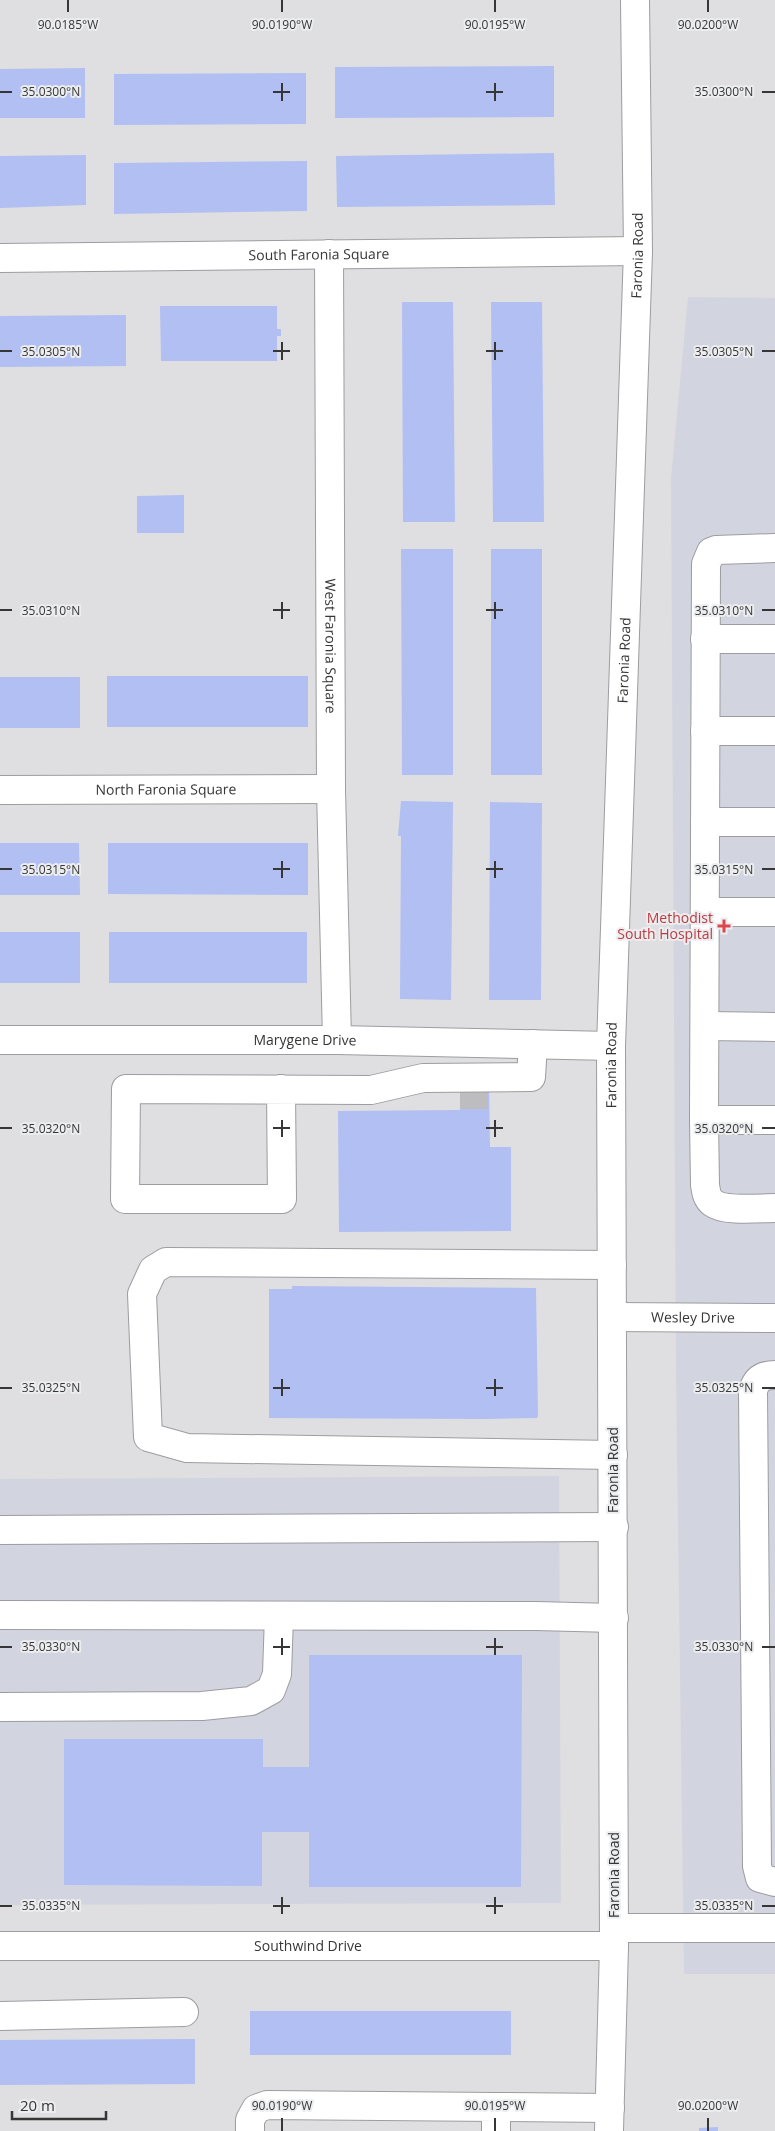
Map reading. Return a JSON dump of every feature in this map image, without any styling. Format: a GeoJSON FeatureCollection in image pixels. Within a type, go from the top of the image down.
{"type":"FeatureCollection","features":[{"type":"Feature","properties":{"kind":"street","name":"Faronia Road"},"geometry":{"type":"LineString","coordinates":[[609,2120],[614,1937],[611,1046],[638,251],[635,0]]}},
{"type":"Feature","properties":{"kind":"street","name":"South Faronia Square"},"geometry":{"type":"LineString","coordinates":[[0,258],[638,251]]}},
{"type":"Feature","properties":{"kind":"street","name":"West Faronia Square"},"geometry":{"type":"LineString","coordinates":[[329,254],[332,789],[337,1040]]}},
{"type":"Feature","properties":{"kind":"street"},"geometry":{"type":"LineString","coordinates":[[775,548],[721,549],[711,552],[706,564],[704,1120],[705,1186],[707,1196],[720,1207],[775,1208]]}},
{"type":"Feature","properties":{"kind":"street"},"geometry":{"type":"LineString","coordinates":[[705,639],[775,639]]}},
{"type":"Feature","properties":{"kind":"street"},"geometry":{"type":"LineString","coordinates":[[705,730],[775,730]]}},
{"type":"Feature","properties":{"kind":"street","name":"North Faronia Square"},"geometry":{"type":"LineString","coordinates":[[0,790],[332,789]]}},
{"type":"Feature","properties":{"kind":"street"},"geometry":{"type":"LineString","coordinates":[[705,822],[775,822]]}},
{"type":"Feature","properties":{"kind":"street"},"geometry":{"type":"LineString","coordinates":[[705,912],[775,912]]}},
{"type":"Feature","properties":{"kind":"street"},"geometry":{"type":"LineString","coordinates":[[705,1026],[775,1027]]}},
{"type":"Feature","properties":{"kind":"street","name":"Marygene Drive"},"geometry":{"type":"LineString","coordinates":[[0,1040],[337,1040],[611,1046]]}},
{"type":"Feature","properties":{"kind":"street"},"geometry":{"type":"LineString","coordinates":[[531,1077],[533,1044]]}},
{"type":"Feature","properties":{"kind":"street"},"geometry":{"type":"LineString","coordinates":[[281,1088],[282,1199],[125,1199],[126,1088],[281,1088],[371,1090],[423,1078],[531,1077]]}},
{"type":"Feature","properties":{"kind":"street"},"geometry":{"type":"LineString","coordinates":[[489,1095],[531,1077]]}},
{"type":"Feature","properties":{"kind":"street"},"geometry":{"type":"LineString","coordinates":[[423,1078],[460,1095]]}},
{"type":"Feature","properties":{"kind":"street"},"geometry":{"type":"LineString","coordinates":[[704,1120],[775,1120]]}},
{"type":"Feature","properties":{"kind":"street"},"geometry":{"type":"LineString","coordinates":[[612,1265],[166,1262],[153,1270],[142,1294],[148,1437],[186,1448],[613,1455]]}},
{"type":"Feature","properties":{"kind":"street","name":"Wesley Drive"},"geometry":{"type":"LineString","coordinates":[[612,1317],[775,1318]]}},
{"type":"Feature","properties":{"kind":"street"},"geometry":{"type":"LineString","coordinates":[[775,1375],[762,1376],[756,1382],[753,1391],[765,1607],[757,1872],[760,1878],[775,1882]]}},
{"type":"Feature","properties":{"kind":"street"},"geometry":{"type":"LineString","coordinates":[[0,1530],[614,1528]]}},
{"type":"Feature","properties":{"kind":"street"},"geometry":{"type":"LineString","coordinates":[[0,1615],[536,1616],[614,1618]]}},
{"type":"Feature","properties":{"kind":"street"},"geometry":{"type":"LineString","coordinates":[[0,1707],[202,1706],[251,1700],[271,1690],[277,1674],[279,1616]]}},
{"type":"Feature","properties":{"kind":"street","name":"Southwind Drive"},"geometry":{"type":"LineString","coordinates":[[0,1946],[614,1937],[775,1928]]}},
{"type":"Feature","properties":{"kind":"street"},"geometry":{"type":"LineString","coordinates":[[0,2016],[184,2012]]}},
{"type":"Feature","properties":{"kind":"street"},"geometry":{"type":"LineString","coordinates":[[250,2131],[250,2120],[256,2109],[267,2105],[496,2119],[609,2120]]}},
{"type":"Feature","properties":{"kind":"shaded area","name":"Methodist South Hospital"},"geometry":{"type":"Polygon","coordinates":[[[688,297],[775,298],[775,1974],[684,1974],[676,1373],[671,478],[688,297]]]}},
{"type":"Feature","properties":{"kind":"shaded area"},"geometry":{"type":"Polygon","coordinates":[[[559,1476],[561,1903],[0,1905],[0,1479],[559,1476]]]}},
{"type":"Feature","properties":{"kind":"building"},"geometry":{"type":"Polygon","coordinates":[[[554,66],[554,117],[335,118],[335,67],[554,66]]]}},
{"type":"Feature","properties":{"kind":"building"},"geometry":{"type":"Polygon","coordinates":[[[85,68],[85,118],[0,118],[0,69],[85,68]]]}},
{"type":"Feature","properties":{"kind":"building"},"geometry":{"type":"Polygon","coordinates":[[[306,73],[306,124],[114,125],[114,74],[306,73]]]}},
{"type":"Feature","properties":{"kind":"building"},"geometry":{"type":"Polygon","coordinates":[[[554,153],[555,205],[337,207],[336,156],[554,153]]]}},
{"type":"Feature","properties":{"kind":"building"},"geometry":{"type":"Polygon","coordinates":[[[86,155],[86,205],[0,208],[0,156],[86,155]]]}},
{"type":"Feature","properties":{"kind":"building"},"geometry":{"type":"Polygon","coordinates":[[[307,161],[307,211],[114,214],[114,163],[307,161]]]}},
{"type":"Feature","properties":{"kind":"building"},"geometry":{"type":"Polygon","coordinates":[[[402,302],[453,302],[455,522],[403,522],[402,302]]]}},
{"type":"Feature","properties":{"kind":"building"},"geometry":{"type":"Polygon","coordinates":[[[491,302],[542,302],[544,522],[493,522],[491,302]]]}},
{"type":"Feature","properties":{"kind":"building"},"geometry":{"type":"Polygon","coordinates":[[[160,306],[277,306],[277,329],[281,329],[281,336],[277,336],[277,361],[161,361],[160,306]]]}},
{"type":"Feature","properties":{"kind":"building"},"geometry":{"type":"Polygon","coordinates":[[[126,315],[126,366],[0,367],[0,316],[126,315]]]}},
{"type":"Feature","properties":{"kind":"building"},"geometry":{"type":"Polygon","coordinates":[[[184,495],[184,533],[137,533],[137,496],[184,495]]]}},
{"type":"Feature","properties":{"kind":"building"},"geometry":{"type":"Polygon","coordinates":[[[401,549],[453,549],[453,775],[402,775],[401,549]]]}},
{"type":"Feature","properties":{"kind":"building"},"geometry":{"type":"Polygon","coordinates":[[[491,549],[542,549],[542,775],[491,775],[491,549]]]}},
{"type":"Feature","properties":{"kind":"building"},"geometry":{"type":"Polygon","coordinates":[[[107,676],[308,676],[308,727],[107,727],[107,676]]]}},
{"type":"Feature","properties":{"kind":"building"},"geometry":{"type":"Polygon","coordinates":[[[0,677],[80,677],[80,728],[0,728],[0,677]]]}},
{"type":"Feature","properties":{"kind":"building"},"geometry":{"type":"Polygon","coordinates":[[[401,801],[453,802],[451,1000],[400,999],[401,836],[398,836],[401,801]]]}},
{"type":"Feature","properties":{"kind":"building"},"geometry":{"type":"Polygon","coordinates":[[[490,802],[542,803],[541,1000],[489,1000],[490,802]]]}},
{"type":"Feature","properties":{"kind":"building"},"geometry":{"type":"Polygon","coordinates":[[[0,843],[79,843],[80,895],[0,895],[0,843]]]}},
{"type":"Feature","properties":{"kind":"building"},"geometry":{"type":"Polygon","coordinates":[[[108,843],[308,843],[308,895],[108,894],[108,843]]]}},
{"type":"Feature","properties":{"kind":"building"},"geometry":{"type":"Polygon","coordinates":[[[0,932],[80,932],[80,983],[0,983],[0,932]]]}},
{"type":"Feature","properties":{"kind":"building"},"geometry":{"type":"Polygon","coordinates":[[[109,932],[307,932],[307,983],[109,983],[109,932]]]}},
{"type":"Feature","properties":{"kind":"building"},"geometry":{"type":"Polygon","coordinates":[[[460,1082],[489,1082],[490,1147],[511,1147],[511,1231],[339,1232],[338,1111],[460,1110],[460,1082]]]}},
{"type":"Feature","properties":{"kind":"building"},"geometry":{"type":"Polygon","coordinates":[[[292,1286],[536,1288],[537,1418],[269,1418],[269,1289],[292,1289],[292,1286]]]}},
{"type":"Feature","properties":{"kind":"building"},"geometry":{"type":"Polygon","coordinates":[[[309,1655],[522,1655],[521,1887],[309,1887],[309,1832],[262,1832],[262,1886],[64,1885],[64,1739],[263,1739],[263,1767],[309,1767],[309,1655]]]}},
{"type":"Feature","properties":{"kind":"building"},"geometry":{"type":"Polygon","coordinates":[[[250,2011],[511,2011],[511,2055],[250,2055],[250,2011]]]}},
{"type":"Feature","properties":{"kind":"building"},"geometry":{"type":"Polygon","coordinates":[[[195,2039],[195,2084],[0,2085],[0,2040],[195,2039]]]}},
{"type":"Feature","properties":{"kind":"building"},"geometry":{"type":"Polygon","coordinates":[[[718,2127],[718,2131],[699,2131],[699,2128],[718,2127]]]}},
{"type":"Feature","properties":{"kind":"tunnel"},"geometry":{"type":"LineString","coordinates":[[460,1095],[489,1095]]}},
{"type":"Feature","properties":{"kind":"place","name":"Methodist South Hospital"},"geometry":{"type":"Point","coordinates":[724,926]}}]}
